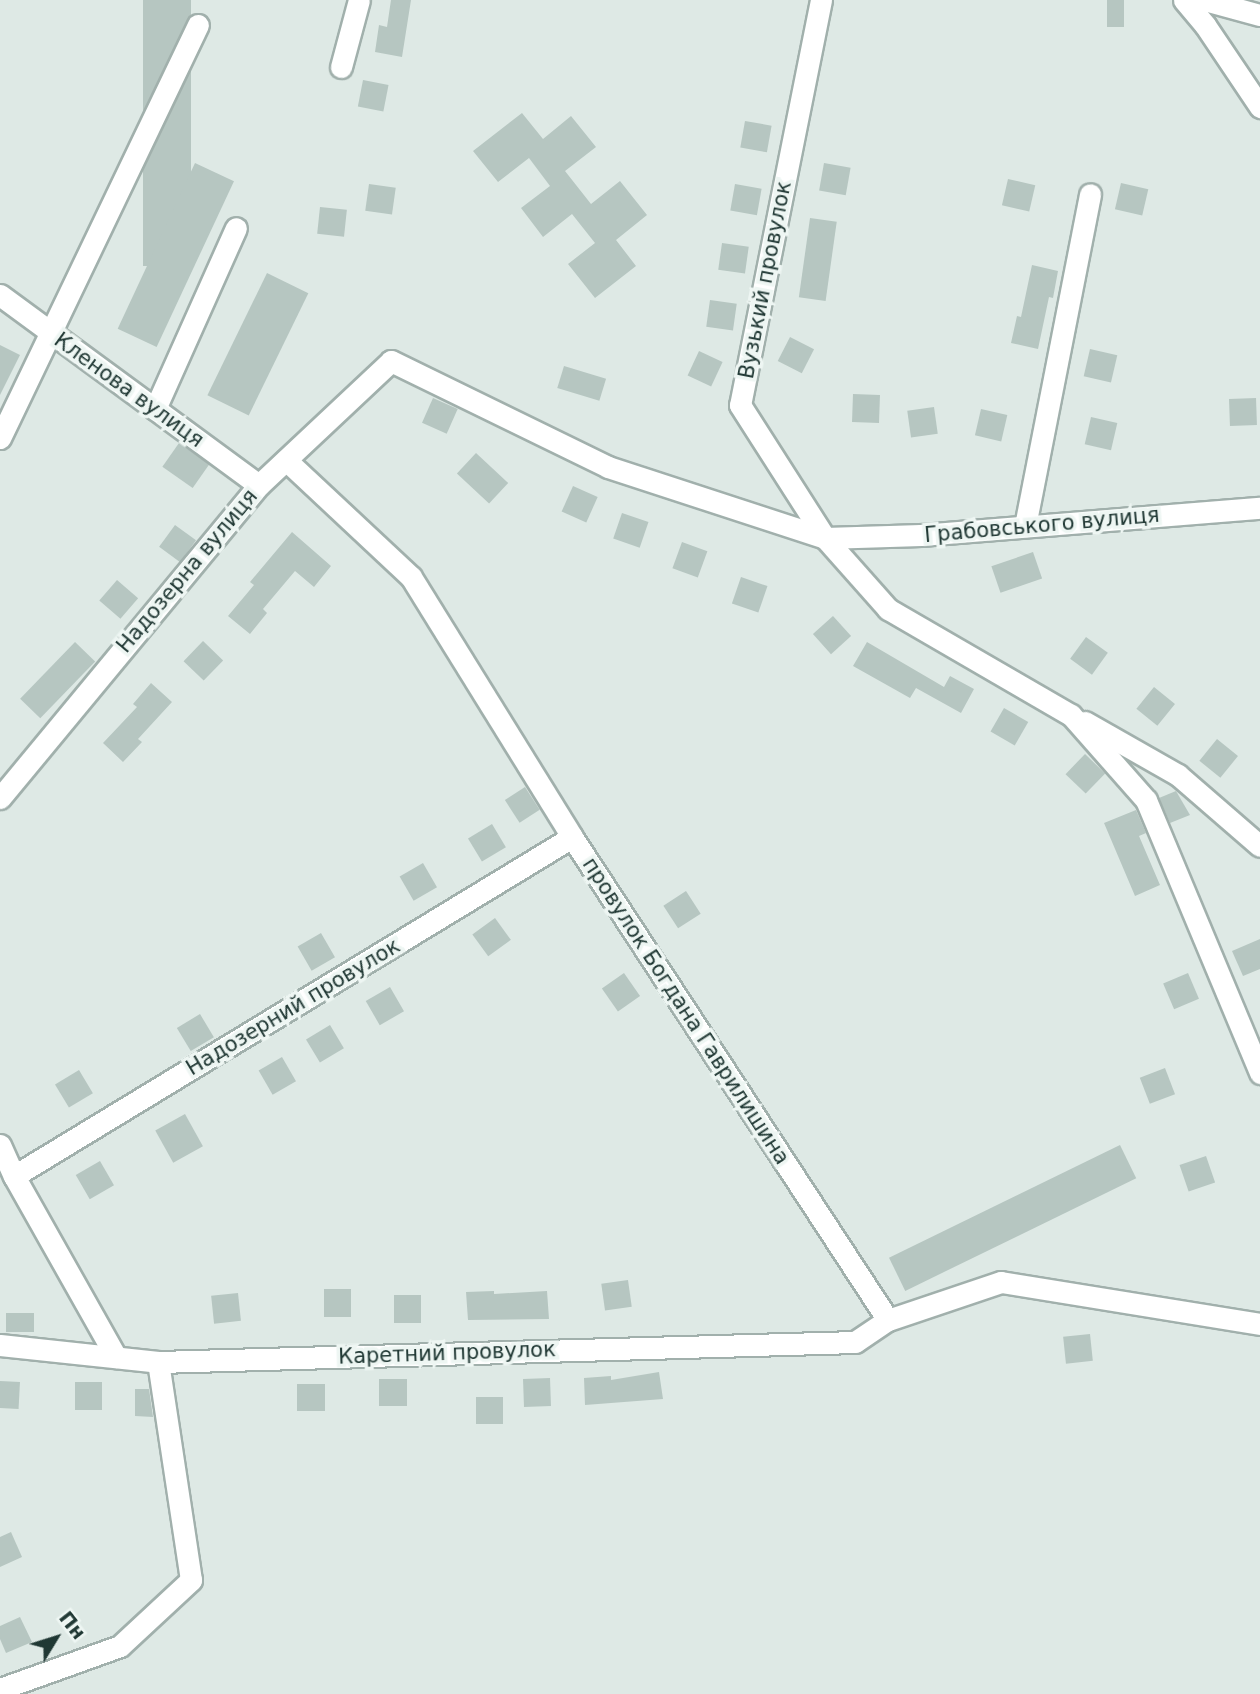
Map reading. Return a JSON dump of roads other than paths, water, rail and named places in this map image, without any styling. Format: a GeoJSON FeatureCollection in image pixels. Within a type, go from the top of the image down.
{"type":"FeatureCollection","features":[{"type":"Feature","properties":{"kind":"street"},"geometry":{"type":"LineString","coordinates":[[341,67],[359,0]]}},
{"type":"Feature","properties":{"kind":"street","name":"Вузький провулок"},"geometry":{"type":"LineString","coordinates":[[821,0],[740,405],[825,538],[888,609],[1178,775],[1260,846]]}},
{"type":"Feature","properties":{"kind":"street"},"geometry":{"type":"LineString","coordinates":[[1184,0],[1205,25],[1260,107]]}},
{"type":"Feature","properties":{"kind":"street"},"geometry":{"type":"LineString","coordinates":[[1205,0],[1260,15]]}},
{"type":"Feature","properties":{"kind":"street"},"geometry":{"type":"LineString","coordinates":[[0,438],[198,25]]}},
{"type":"Feature","properties":{"kind":"street"},"geometry":{"type":"LineString","coordinates":[[1025,526],[1090,194]]}},
{"type":"Feature","properties":{"kind":"street"},"geometry":{"type":"LineString","coordinates":[[155,409],[236,228]]}},
{"type":"Feature","properties":{"kind":"street","name":"Кленова вулиця"},"geometry":{"type":"LineString","coordinates":[[0,295],[259,485]]}},
{"type":"Feature","properties":{"kind":"street","name":"Надозерна вулиця"},"geometry":{"type":"LineString","coordinates":[[0,798],[259,485],[391,361],[608,467],[825,538]]}},
{"type":"Feature","properties":{"kind":"street","name":"провулок Богдана Гаврилишина"},"geometry":{"type":"LineString","coordinates":[[286,460],[411,577],[572,837],[888,1320]]}},
{"type":"Feature","properties":{"kind":"street","name":"Грабовського вулиця"},"geometry":{"type":"LineString","coordinates":[[825,538],[922,535],[1260,508]]}},
{"type":"Feature","properties":{"kind":"street"},"geometry":{"type":"LineString","coordinates":[[1071,715],[1146,800],[1260,1073]]}},
{"type":"Feature","properties":{"kind":"street","name":"Надозерний провулок"},"geometry":{"type":"LineString","coordinates":[[14,1177],[572,837]]}},
{"type":"Feature","properties":{"kind":"street"},"geometry":{"type":"LineString","coordinates":[[0,1145],[14,1177],[116,1357]]}},
{"type":"Feature","properties":{"kind":"street","name":"Каретний провулок"},"geometry":{"type":"LineString","coordinates":[[0,1345],[158,1362],[855,1342],[888,1320],[1001,1282],[1260,1324]]}},
{"type":"Feature","properties":{"kind":"street"},"geometry":{"type":"LineString","coordinates":[[0,1689],[120,1646],[191,1580],[158,1362]]}}]}
